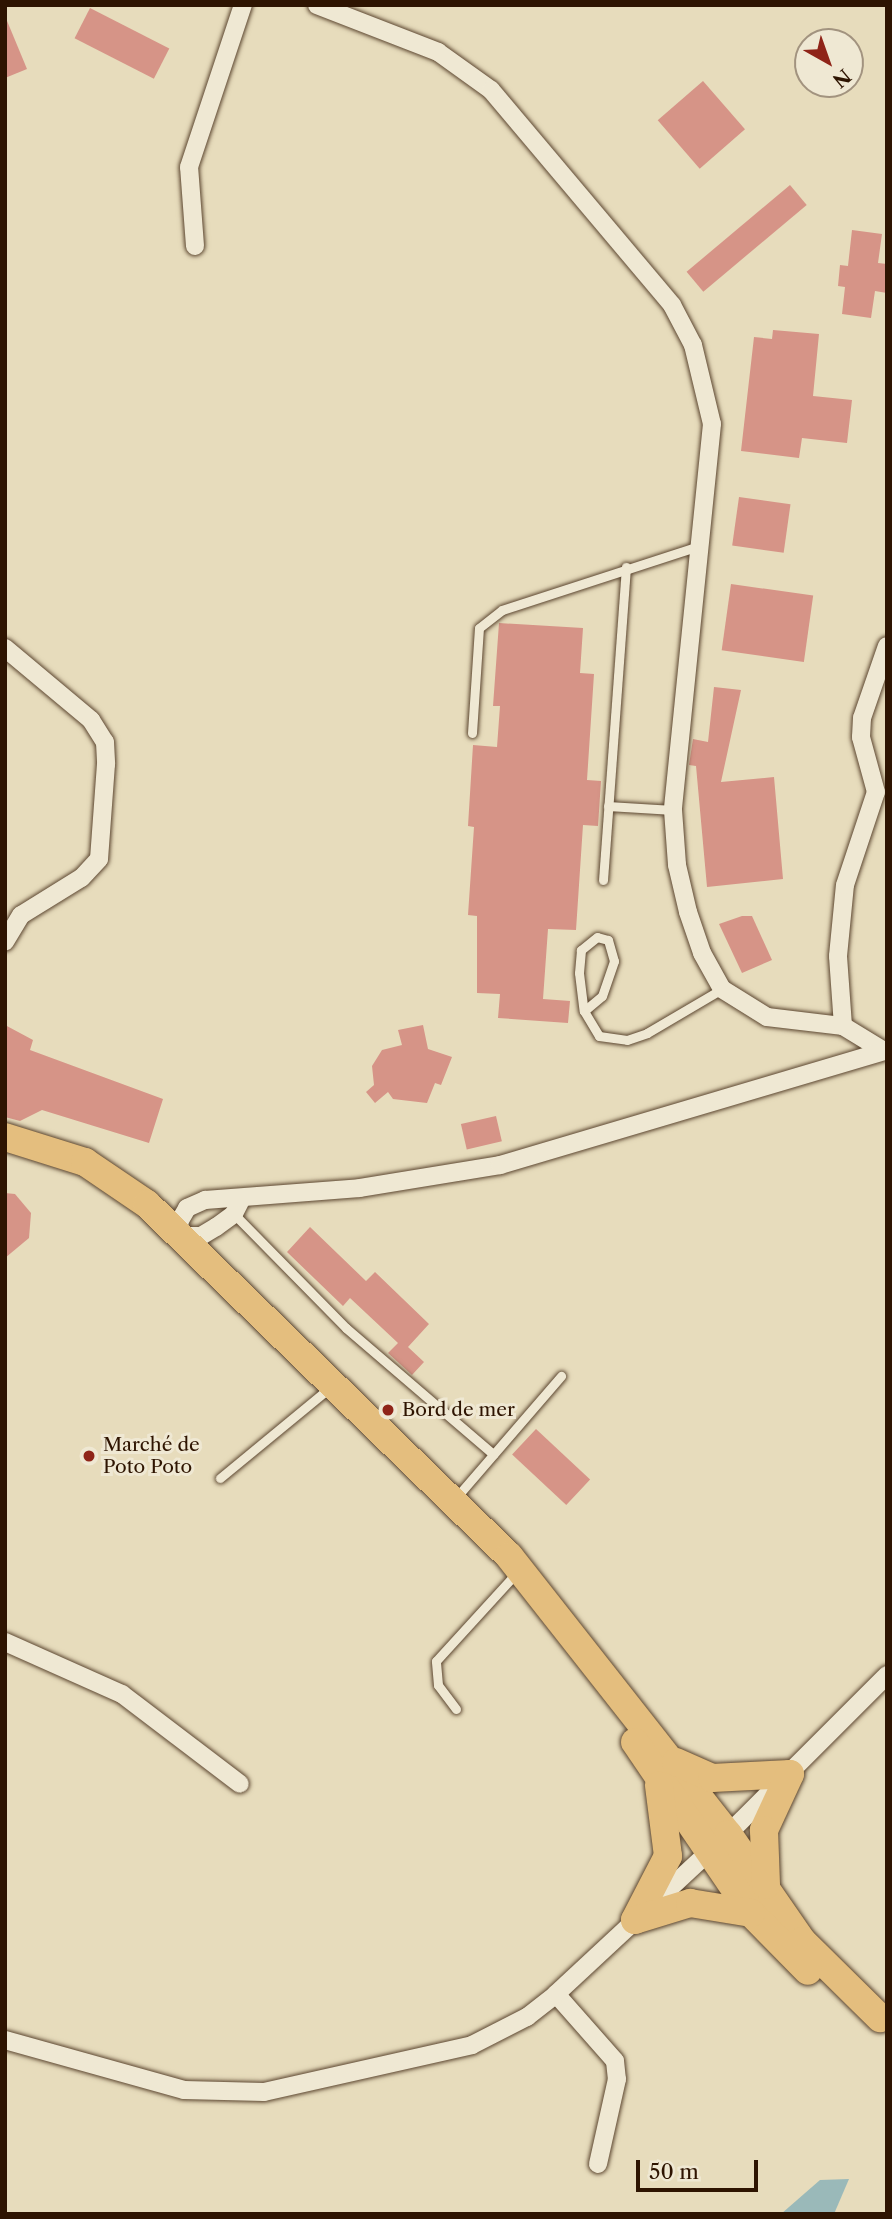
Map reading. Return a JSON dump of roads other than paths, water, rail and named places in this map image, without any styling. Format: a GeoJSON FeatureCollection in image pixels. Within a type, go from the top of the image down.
{"type":"FeatureCollection","features":[{"type":"Feature","properties":{"kind":"main road"},"geometry":{"type":"LineString","coordinates":[[5,1136],[85,1162],[147,1204],[453,1501],[531,1580],[809,1971],[854,2006],[883,2019]]}},
{"type":"Feature","properties":{"kind":"main road"},"geometry":{"type":"LineString","coordinates":[[5,1153],[79,1175],[123,1203],[323,1393],[511,1579],[661,1761],[712,1779],[790,1774],[764,1830],[761,1905]]}},
{"type":"Feature","properties":{"kind":"main road"},"geometry":{"type":"LineString","coordinates":[[635,1920],[668,1856],[661,1761]]}},
{"type":"Feature","properties":{"kind":"main road"},"geometry":{"type":"LineString","coordinates":[[635,1920],[690,1903],[761,1905]]}},
{"type":"Feature","properties":{"kind":"street"},"geometry":{"type":"LineString","coordinates":[[195,246],[189,167],[243,5]]}},
{"type":"Feature","properties":{"kind":"street"},"geometry":{"type":"LineString","coordinates":[[317,5],[438,52],[491,90],[672,304],[700,365],[712,424],[696,547],[673,810],[677,865],[688,912],[702,953],[722,989],[767,1017],[843,1026],[886,1051]]}},
{"type":"Feature","properties":{"kind":"street"},"geometry":{"type":"LineString","coordinates":[[843,1026],[838,956],[845,885],[876,792],[861,737],[862,718],[887,646]]}},
{"type":"Feature","properties":{"kind":"street"},"geometry":{"type":"LineString","coordinates":[[5,648],[91,720],[105,742],[106,764],[99,859],[81,878],[21,915],[5,942]]}},
{"type":"Feature","properties":{"kind":"street"},"geometry":{"type":"LineString","coordinates":[[238,1206],[201,1236],[181,1236],[179,1222],[187,1208],[205,1199],[238,1206],[500,1165],[886,1051]]}},
{"type":"Feature","properties":{"kind":"street"},"geometry":{"type":"LineString","coordinates":[[5,1642],[122,1694],[240,1784]]}},
{"type":"Feature","properties":{"kind":"street"},"geometry":{"type":"LineString","coordinates":[[5,2040],[184,2090],[264,2092],[472,2045],[527,2017],[556,1994],[790,1774],[887,1675]]}},
{"type":"Feature","properties":{"kind":"street"},"geometry":{"type":"LineString","coordinates":[[556,1994],[615,2061],[617,2079],[597,2164]]}},
{"type":"Feature","properties":{"kind":"lane"},"geometry":{"type":"LineString","coordinates":[[472,733],[479,628],[502,610],[626,567],[696,547]]}},
{"type":"Feature","properties":{"kind":"lane"},"geometry":{"type":"LineString","coordinates":[[603,880],[626,567]]}},
{"type":"Feature","properties":{"kind":"lane"},"geometry":{"type":"LineString","coordinates":[[608,806],[673,810]]}},
{"type":"Feature","properties":{"kind":"lane"},"geometry":{"type":"LineString","coordinates":[[584,1011],[608,984],[614,961],[604,937],[582,950],[584,1011],[599,1036],[627,1040],[722,989]]}},
{"type":"Feature","properties":{"kind":"lane"},"geometry":{"type":"LineString","coordinates":[[238,1206],[346,1328],[493,1454]]}},
{"type":"Feature","properties":{"kind":"lane"},"geometry":{"type":"LineString","coordinates":[[453,1501],[561,1376]]}},
{"type":"Feature","properties":{"kind":"lane"},"geometry":{"type":"LineString","coordinates":[[220,1478],[323,1393]]}},
{"type":"Feature","properties":{"kind":"lane"},"geometry":{"type":"LineString","coordinates":[[456,1709],[438,1685],[436,1661],[511,1579]]}},
{"type":"Feature","properties":{"kind":"water"},"geometry":{"type":"Polygon","coordinates":[[[849,2179],[834,2214],[781,2214],[820,2180],[849,2179]]]}},
{"type":"Feature","properties":{"kind":"place","name":"Bord de mer"},"geometry":{"type":"Point","coordinates":[388,1410]}},
{"type":"Feature","properties":{"kind":"place","name":"Marché de Poto Poto"},"geometry":{"type":"Point","coordinates":[89,1456]}}]}
